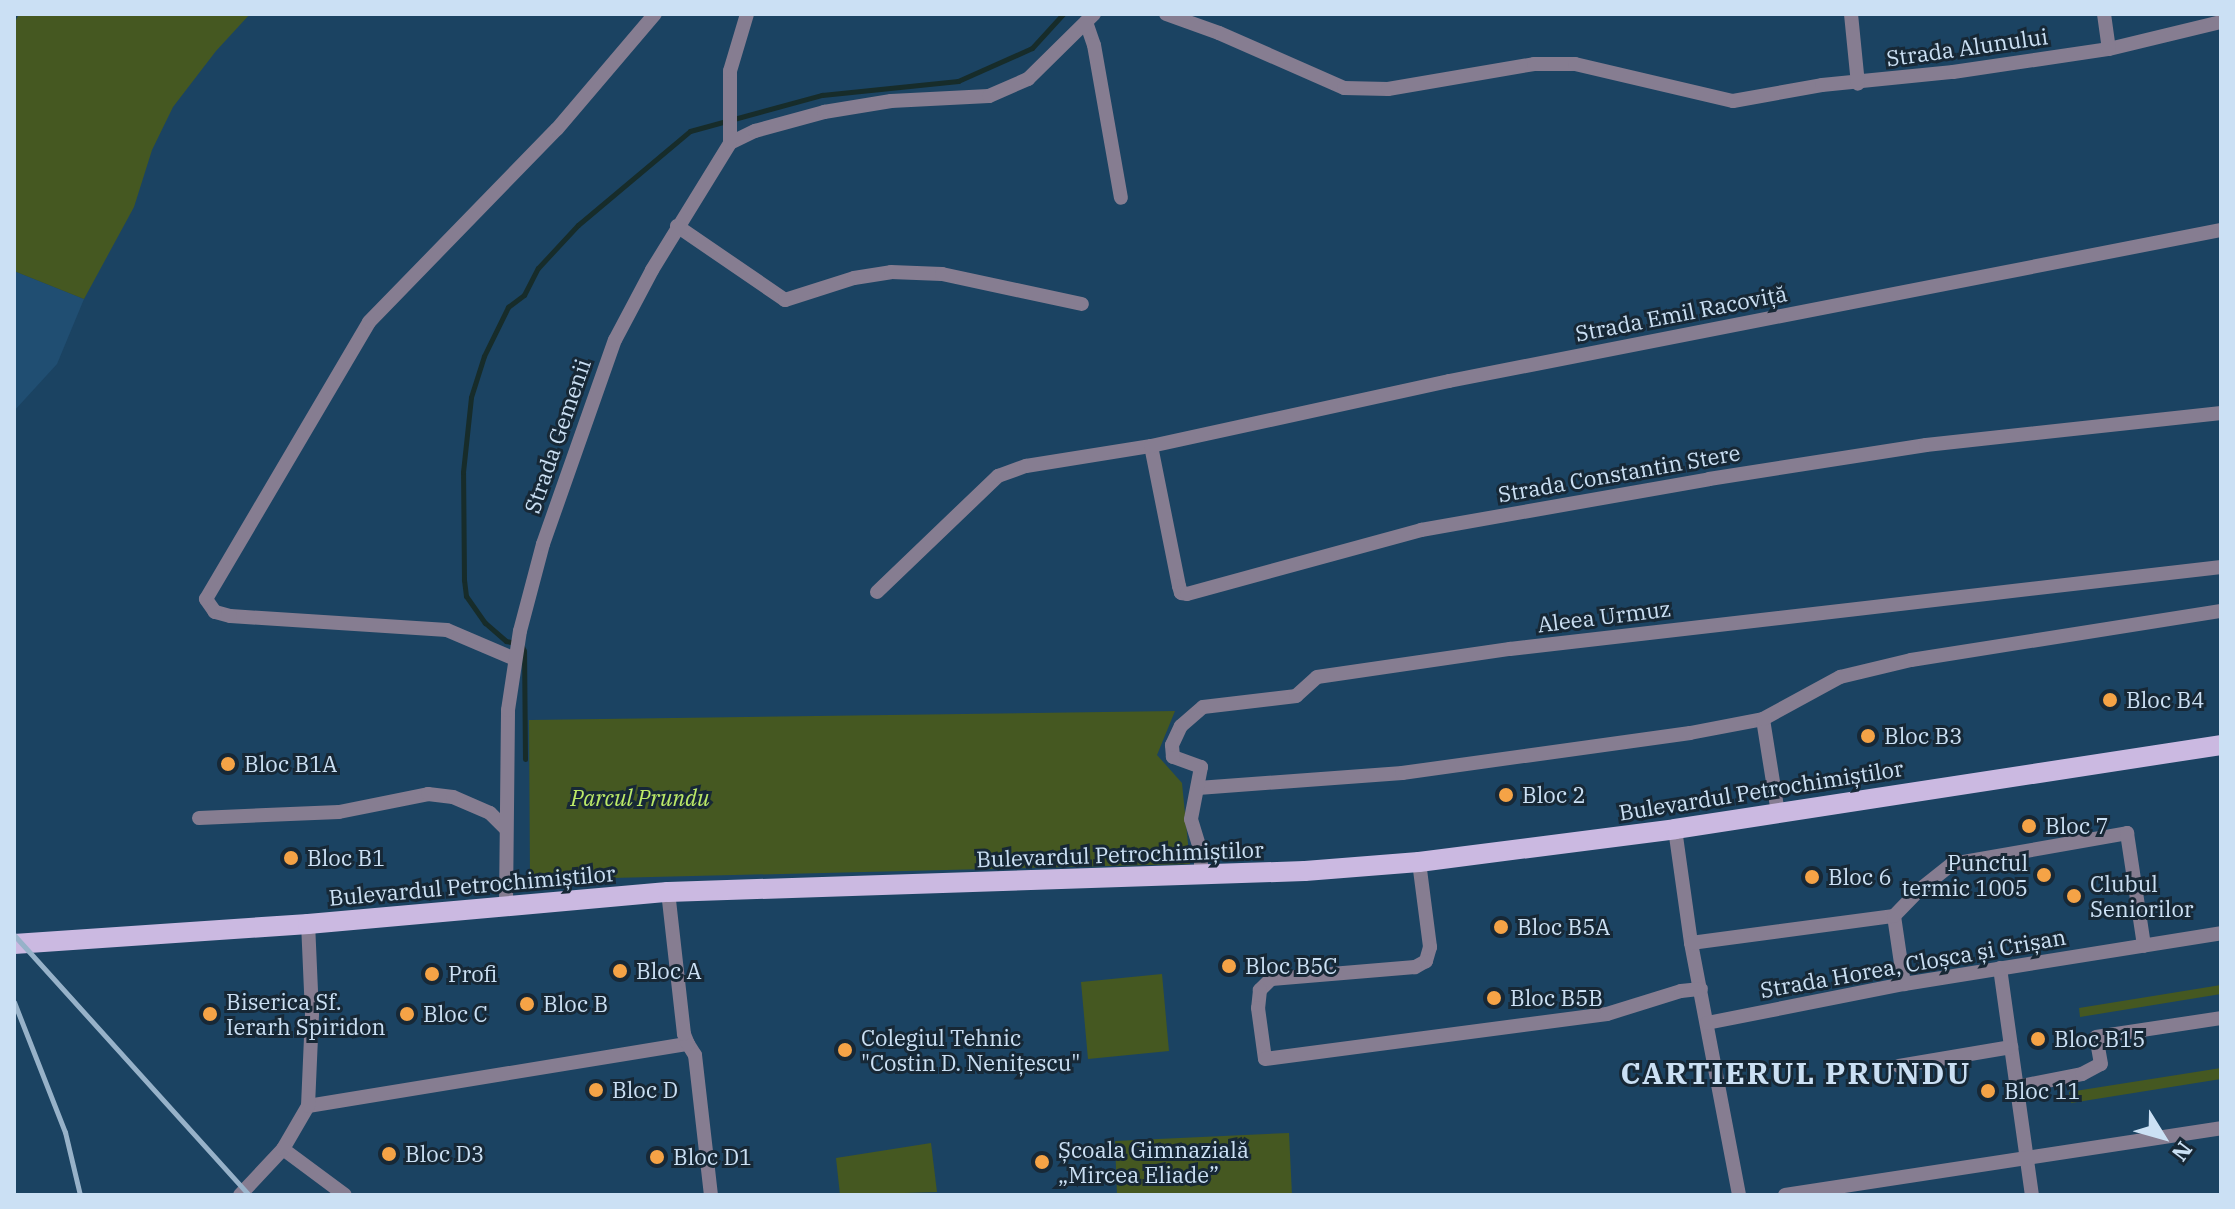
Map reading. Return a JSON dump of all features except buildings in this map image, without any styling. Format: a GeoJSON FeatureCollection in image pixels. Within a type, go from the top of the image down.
{"type":"FeatureCollection","features":[{"type":"Feature","properties":{"kind":"main road","name":"Bulevardul Petrochimiștilor"},"geometry":{"type":"LineString","coordinates":[[14,944],[308,924],[668,892],[1201,875],[1419,862],[1675,829],[2221,745]]}},
{"type":"Feature","properties":{"kind":"street"},"geometry":{"type":"LineString","coordinates":[[515,659],[447,630],[230,616],[215,612],[206,599],[369,322],[557,129],[655,14]]}},
{"type":"Feature","properties":{"kind":"street"},"geometry":{"type":"LineString","coordinates":[[747,14],[734,49],[729,101],[731,136],[824,112],[891,101],[989,96],[1028,79],[1090,18]]}},
{"type":"Feature","properties":{"kind":"street","name":"Strada Alunului"},"geometry":{"type":"LineString","coordinates":[[1166,14],[1219,33],[1310,75],[1357,89],[1388,89],[1534,64],[1575,64],[1733,101],[1822,85],[1858,84],[2109,49],[2221,22]]}},
{"type":"Feature","properties":{"kind":"street"},"geometry":{"type":"LineString","coordinates":[[1851,14],[1858,84]]}},
{"type":"Feature","properties":{"kind":"street"},"geometry":{"type":"LineString","coordinates":[[2104,14],[2109,49]]}},
{"type":"Feature","properties":{"kind":"street"},"geometry":{"type":"LineString","coordinates":[[1090,18],[1121,198]]}},
{"type":"Feature","properties":{"kind":"street","name":"Strada Gemenii"},"geometry":{"type":"LineString","coordinates":[[506,904],[506,732],[520,631],[543,544],[615,340],[677,226],[731,136]]}},
{"type":"Feature","properties":{"kind":"street"},"geometry":{"type":"LineString","coordinates":[[677,226],[785,300],[854,278],[891,272],[942,274],[1082,304]]}},
{"type":"Feature","properties":{"kind":"street","name":"Strada Emil Racoviță"},"geometry":{"type":"LineString","coordinates":[[877,592],[998,476],[1026,466],[1151,446],[1449,381],[2221,230]]}},
{"type":"Feature","properties":{"kind":"street","name":"Strada Constantin Stere"},"geometry":{"type":"LineString","coordinates":[[1151,446],[1179,586],[1181,593],[1187,594],[1421,530],[1694,481],[1926,445],[2221,413]]}},
{"type":"Feature","properties":{"kind":"street","name":"Aleea Urmuz"},"geometry":{"type":"LineString","coordinates":[[1198,788],[1201,767],[1173,757],[1172,745],[1181,726],[1203,707],[1296,696],[1317,677],[1553,644],[2221,567]]}},
{"type":"Feature","properties":{"kind":"street"},"geometry":{"type":"LineString","coordinates":[[1201,875],[1201,852],[1191,819],[1198,788],[1402,773],[1690,733],[1763,719],[1840,677],[1911,660],[2221,611]]}},
{"type":"Feature","properties":{"kind":"street"},"geometry":{"type":"LineString","coordinates":[[1763,719],[1778,813]]}},
{"type":"Feature","properties":{"kind":"street"},"geometry":{"type":"LineString","coordinates":[[199,818],[339,812],[428,794],[453,797],[490,813],[505,828]]}},
{"type":"Feature","properties":{"kind":"street"},"geometry":{"type":"LineString","coordinates":[[1675,829],[1691,943],[1739,1195]]}},
{"type":"Feature","properties":{"kind":"street"},"geometry":{"type":"LineString","coordinates":[[1691,943],[1894,916],[1952,864],[2127,833],[2144,946]]}},
{"type":"Feature","properties":{"kind":"street"},"geometry":{"type":"LineString","coordinates":[[1419,862],[1430,947],[1426,961],[1415,967],[1271,979],[1260,990],[1258,1008],[1265,1059],[1607,1014],[1669,994],[1701,989]]}},
{"type":"Feature","properties":{"kind":"street"},"geometry":{"type":"LineString","coordinates":[[668,892],[684,1034],[695,1055],[711,1195]]}},
{"type":"Feature","properties":{"kind":"street"},"geometry":{"type":"LineString","coordinates":[[1894,916],[1904,984]]}},
{"type":"Feature","properties":{"kind":"street"},"geometry":{"type":"LineString","coordinates":[[240,1195],[283,1149],[308,1106],[312,1014],[308,924]]}},
{"type":"Feature","properties":{"kind":"street","name":"Strada Horea, Cloșca și Crișan"},"geometry":{"type":"LineString","coordinates":[[1707,1023],[1904,984],[2221,933]]}},
{"type":"Feature","properties":{"kind":"street"},"geometry":{"type":"LineString","coordinates":[[2000,968],[2032,1195]]}},
{"type":"Feature","properties":{"kind":"street"},"geometry":{"type":"LineString","coordinates":[[2016,1087],[2082,1074],[2101,1064],[2096,1037],[2221,1018]]}},
{"type":"Feature","properties":{"kind":"street"},"geometry":{"type":"LineString","coordinates":[[308,1106],[688,1044]]}},
{"type":"Feature","properties":{"kind":"street"},"geometry":{"type":"LineString","coordinates":[[1899,1066],[2011,1047]]}},
{"type":"Feature","properties":{"kind":"street"},"geometry":{"type":"LineString","coordinates":[[1785,1195],[2221,1128]]}},
{"type":"Feature","properties":{"kind":"street"},"geometry":{"type":"LineString","coordinates":[[283,1149],[345,1195]]}},
{"type":"Feature","properties":{"kind":"shaded area"},"geometry":{"type":"Polygon","coordinates":[[[14,271],[84,299],[57,364],[14,411],[14,271]]]}},
{"type":"Feature","properties":{"kind":"green space"},"geometry":{"type":"Polygon","coordinates":[[[19,14],[250,14],[216,51],[173,107],[152,150],[134,207],[84,299],[14,271],[14,24],[19,14]]]}},
{"type":"Feature","properties":{"kind":"green space","name":"Parcul Prundu"},"geometry":{"type":"Polygon","coordinates":[[[1175,711],[1157,755],[1182,783],[1190,864],[530,880],[529,720],[1175,711]]]}},
{"type":"Feature","properties":{"kind":"green space"},"geometry":{"type":"Polygon","coordinates":[[[1162,974],[1169,1051],[1088,1059],[1081,982],[1162,974]]]}},
{"type":"Feature","properties":{"kind":"green space"},"geometry":{"type":"Polygon","coordinates":[[[2221,985],[2221,994],[2080,1017],[2079,1008],[2221,985]]]}},
{"type":"Feature","properties":{"kind":"green space"},"geometry":{"type":"Polygon","coordinates":[[[2221,1068],[2221,1079],[2071,1103],[2069,1092],[2221,1068]]]}},
{"type":"Feature","properties":{"kind":"green space"},"geometry":{"type":"Polygon","coordinates":[[[1289,1133],[1292,1195],[1117,1195],[1115,1141],[1289,1133]]]}},
{"type":"Feature","properties":{"kind":"green space"},"geometry":{"type":"Polygon","coordinates":[[[931,1143],[937,1192],[840,1195],[836,1158],[931,1143]]]}},
{"type":"Feature","properties":{"kind":"waterway"},"geometry":{"type":"LineString","coordinates":[[525,759],[524,651],[521,644],[506,641],[485,623],[466,596],[464,580],[463,472],[471,397],[484,356],[508,307],[524,295],[538,268],[578,225],[690,131],[822,95],[958,81],[1032,48],[1063,14]]}},
{"type":"Feature","properties":{"kind":"railway"},"geometry":{"type":"LineString","coordinates":[[14,935],[249,1195]]}},
{"type":"Feature","properties":{"kind":"railway"},"geometry":{"type":"LineString","coordinates":[[14,1002],[65,1132],[80,1195]]}},
{"type":"Feature","properties":{"kind":"place","name":"Bloc B4"},"geometry":{"type":"Point","coordinates":[2110,700]}},
{"type":"Feature","properties":{"kind":"place","name":"Bloc B3"},"geometry":{"type":"Point","coordinates":[1868,736]}},
{"type":"Feature","properties":{"kind":"place","name":"Bloc B1A"},"geometry":{"type":"Point","coordinates":[228,764]}},
{"type":"Feature","properties":{"kind":"place","name":"Bloc 2"},"geometry":{"type":"Point","coordinates":[1506,795]}},
{"type":"Feature","properties":{"kind":"place","name":"Bloc 7"},"geometry":{"type":"Point","coordinates":[2029,826]}},
{"type":"Feature","properties":{"kind":"place","name":"Bloc B1"},"geometry":{"type":"Point","coordinates":[291,858]}},
{"type":"Feature","properties":{"kind":"place","name":"Punctul termic 1005"},"geometry":{"type":"Point","coordinates":[2044,875]}},
{"type":"Feature","properties":{"kind":"place","name":"Bloc 6"},"geometry":{"type":"Point","coordinates":[1812,877]}},
{"type":"Feature","properties":{"kind":"place","name":"Clubul Seniorilor"},"geometry":{"type":"Point","coordinates":[2074,896]}},
{"type":"Feature","properties":{"kind":"place","name":"Bloc B5A"},"geometry":{"type":"Point","coordinates":[1501,927]}},
{"type":"Feature","properties":{"kind":"place","name":"Bloc B5C"},"geometry":{"type":"Point","coordinates":[1229,966]}},
{"type":"Feature","properties":{"kind":"place","name":"Bloc A"},"geometry":{"type":"Point","coordinates":[620,971]}},
{"type":"Feature","properties":{"kind":"place","name":"Profi"},"geometry":{"type":"Point","coordinates":[432,974]}},
{"type":"Feature","properties":{"kind":"place","name":"Bloc B5B"},"geometry":{"type":"Point","coordinates":[1494,998]}},
{"type":"Feature","properties":{"kind":"place","name":"Bloc B"},"geometry":{"type":"Point","coordinates":[527,1004]}},
{"type":"Feature","properties":{"kind":"place","name":"Biserica Sf. Ierarh Spiridon"},"geometry":{"type":"Point","coordinates":[210,1014]}},
{"type":"Feature","properties":{"kind":"place","name":"Bloc C"},"geometry":{"type":"Point","coordinates":[407,1014]}},
{"type":"Feature","properties":{"kind":"place","name":"Bloc B15"},"geometry":{"type":"Point","coordinates":[2038,1039]}},
{"type":"Feature","properties":{"kind":"place","name":"Colegiul Tehnic \"Costin D. Nenițescu\""},"geometry":{"type":"Point","coordinates":[845,1050]}},
{"type":"Feature","properties":{"kind":"place","name":"Bloc D"},"geometry":{"type":"Point","coordinates":[596,1090]}},
{"type":"Feature","properties":{"kind":"place","name":"Bloc 11"},"geometry":{"type":"Point","coordinates":[1988,1091]}},
{"type":"Feature","properties":{"kind":"place","name":"Bloc D3"},"geometry":{"type":"Point","coordinates":[389,1154]}},
{"type":"Feature","properties":{"kind":"place","name":"Bloc D1"},"geometry":{"type":"Point","coordinates":[657,1157]}},
{"type":"Feature","properties":{"kind":"place","name":"Școala Gimnazială „Mircea Eliade”"},"geometry":{"type":"Point","coordinates":[1042,1162]}},
{"type":"Feature","properties":{"kind":"district","name":"CARTIERUL PRUNDU"},"geometry":{"type":"Point","coordinates":[1796,1073]}}]}
